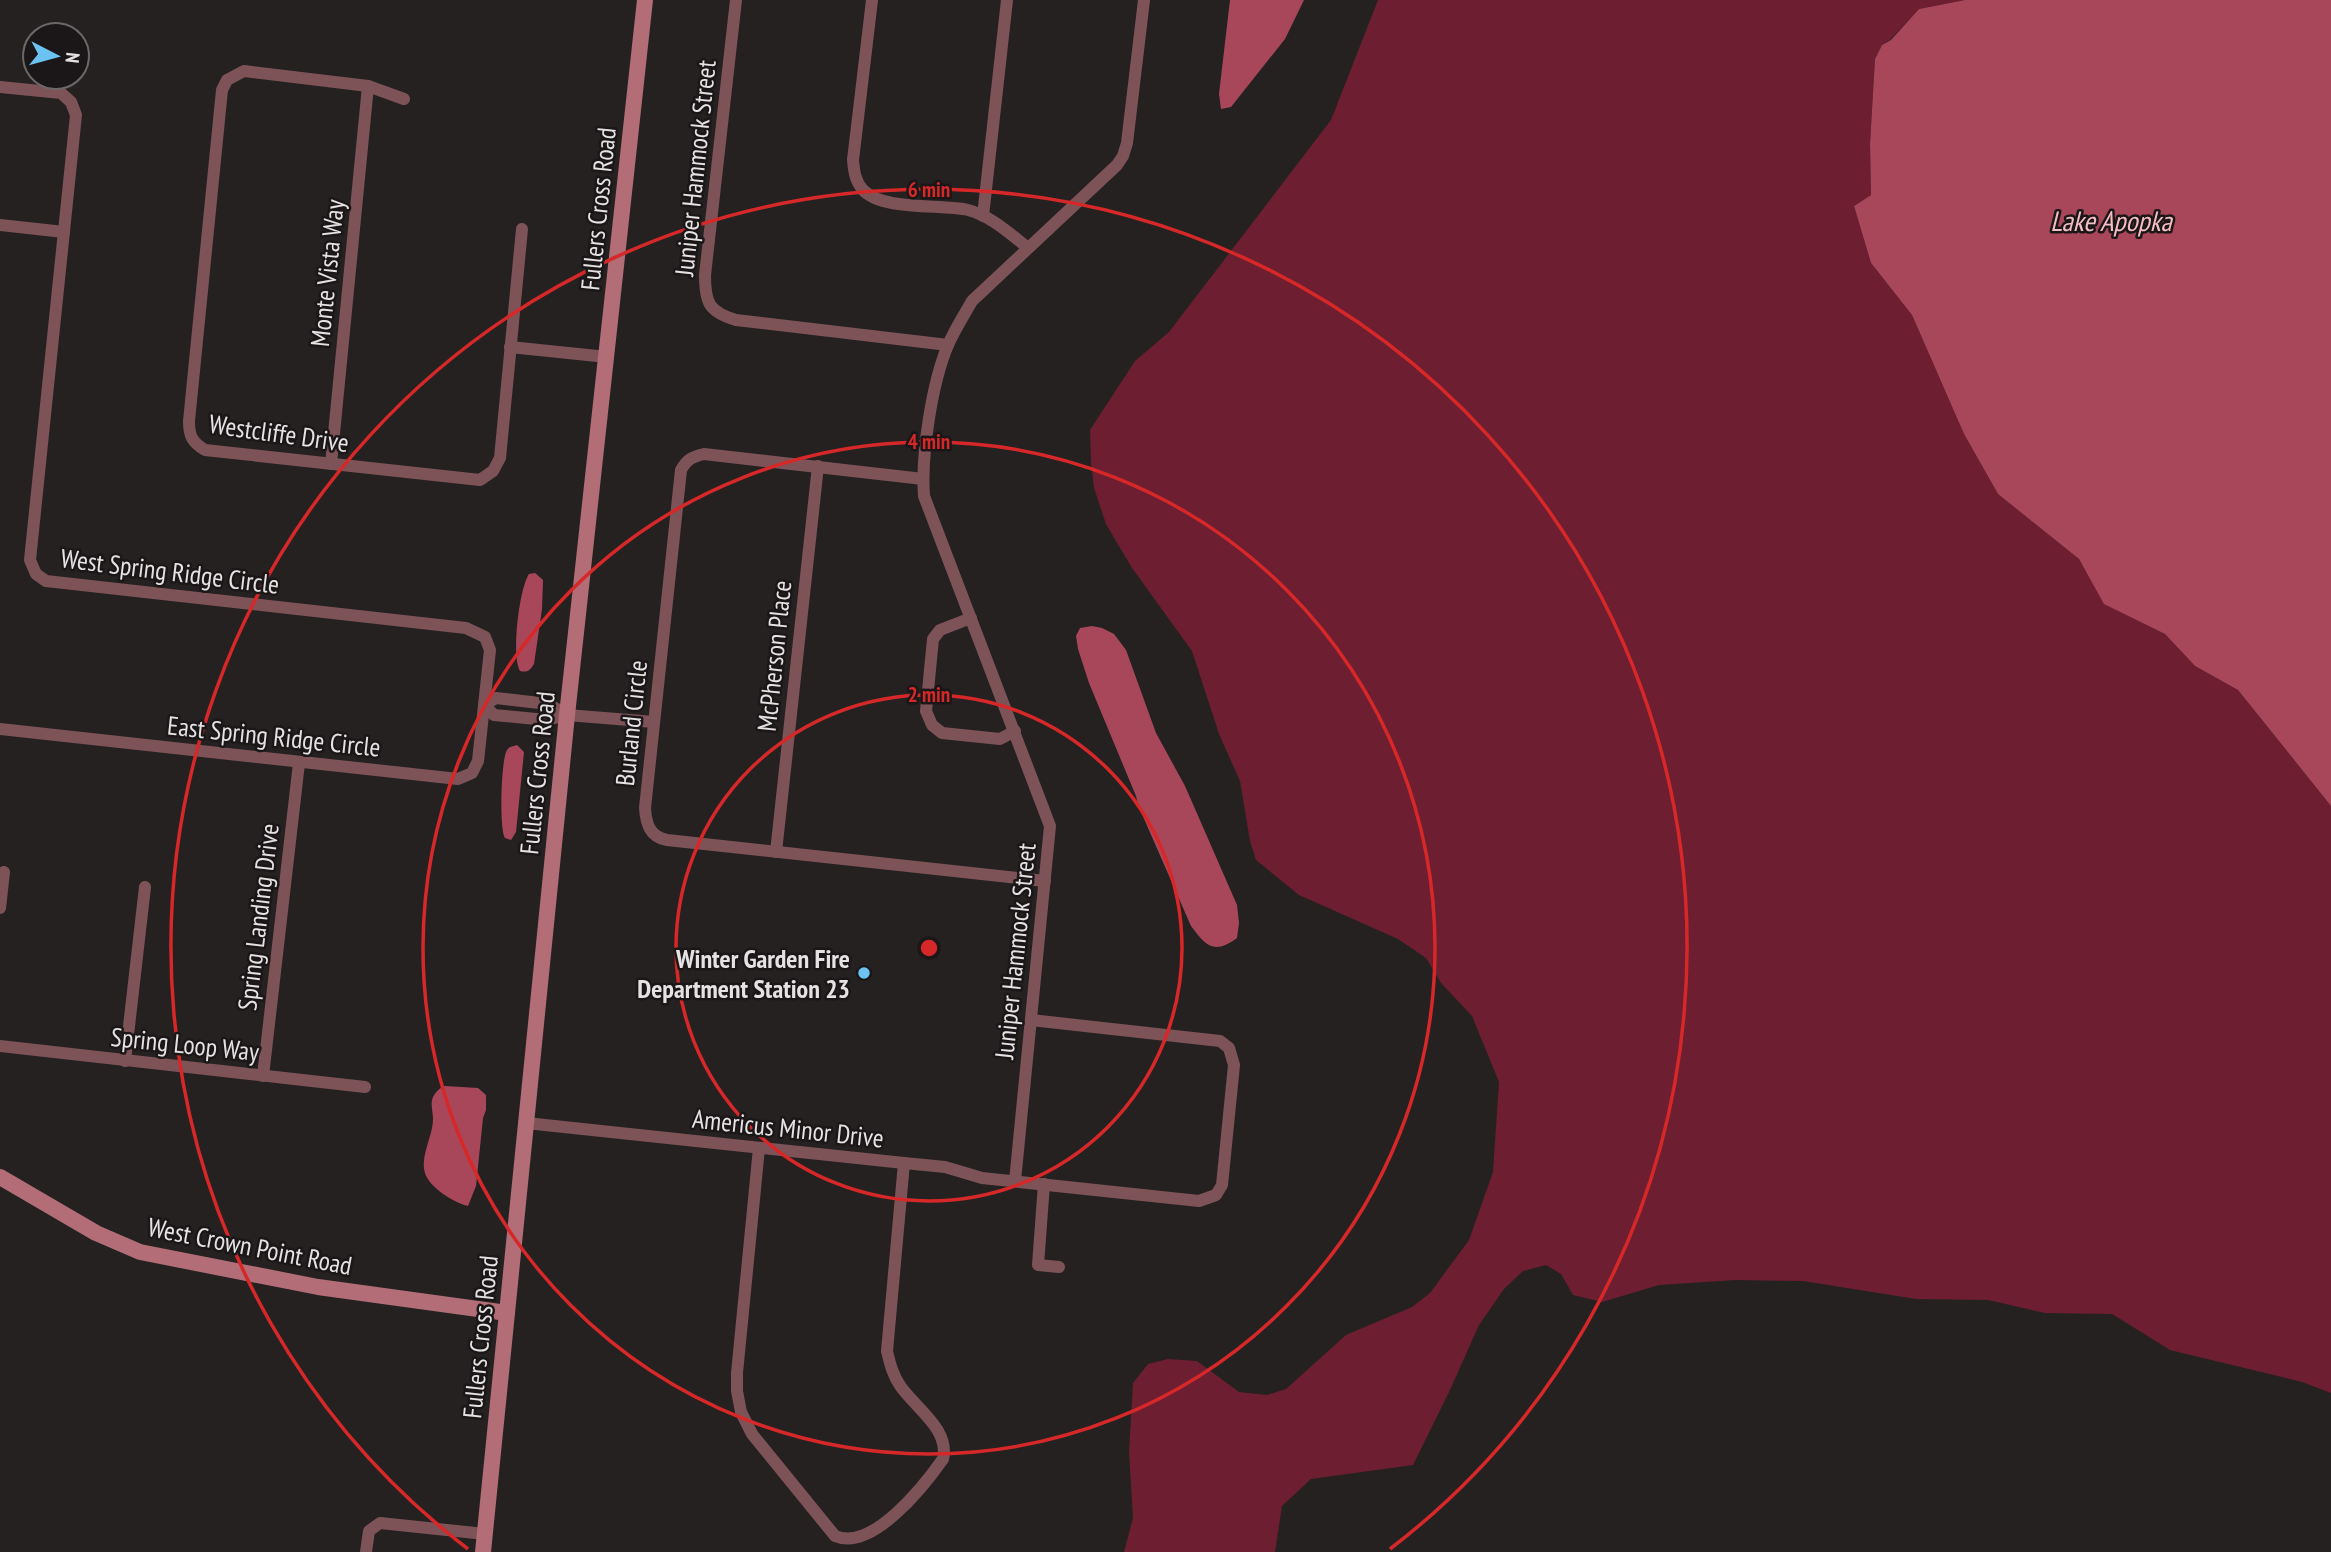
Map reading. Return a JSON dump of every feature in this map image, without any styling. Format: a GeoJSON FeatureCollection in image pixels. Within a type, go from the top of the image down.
{"type":"FeatureCollection","features":[{"type":"Feature","properties":{"kind":"street","name":"Fullers Cross Road"},"geometry":{"type":"LineString","coordinates":[[483,1552],[567,715],[645,0]]}},
{"type":"Feature","properties":{"kind":"street","name":"Juniper Hammock Street"},"geometry":{"type":"LineString","coordinates":[[736,0],[705,275],[709,304],[719,315],[736,320],[948,345]]}},
{"type":"Feature","properties":{"kind":"street"},"geometry":{"type":"LineString","coordinates":[[872,0],[853,160],[855,177],[862,190],[881,200],[968,211],[983,216],[1002,226],[1027,247]]}},
{"type":"Feature","properties":{"kind":"street"},"geometry":{"type":"LineString","coordinates":[[983,216],[1007,0]]}},
{"type":"Feature","properties":{"kind":"street","name":"Juniper Hammock Street"},"geometry":{"type":"LineString","coordinates":[[1015,1181],[1050,826],[924,496],[923,479],[940,367],[948,345],[972,301],[1117,165],[1123,156],[1127,143],[1144,0]]}},
{"type":"Feature","properties":{"kind":"street","name":"Westcliffe Drive"},"geometry":{"type":"LineString","coordinates":[[404,99],[369,86],[244,71],[227,80],[222,90],[188,421],[189,434],[194,444],[205,450],[481,480],[493,471],[500,458],[522,229]]}},
{"type":"Feature","properties":{"kind":"street","name":"West Spring Ridge Circle"},"geometry":{"type":"LineString","coordinates":[[0,86],[61,93],[71,102],[76,115],[30,560],[36,574],[47,581],[466,628],[485,637],[489,650],[484,705]]}},
{"type":"Feature","properties":{"kind":"street","name":"Monte Vista Way"},"geometry":{"type":"LineString","coordinates":[[331,464],[369,86]]}},
{"type":"Feature","properties":{"kind":"street"},"geometry":{"type":"LineString","coordinates":[[0,225],[64,232]]}},
{"type":"Feature","properties":{"kind":"street"},"geometry":{"type":"LineString","coordinates":[[510,347],[607,357]]}},
{"type":"Feature","properties":{"kind":"street","name":"Burland Circle"},"geometry":{"type":"LineString","coordinates":[[923,479],[704,454],[691,457],[685,462],[681,470],[645,808],[646,822],[658,838],[667,840],[1045,881]]}},
{"type":"Feature","properties":{"kind":"street","name":"McPherson Place"},"geometry":{"type":"LineString","coordinates":[[776,852],[818,466]]}},
{"type":"Feature","properties":{"kind":"street"},"geometry":{"type":"LineString","coordinates":[[971,618],[940,630],[933,639],[926,711],[932,725],[942,733],[1000,739],[1015,731]]}},
{"type":"Feature","properties":{"kind":"street"},"geometry":{"type":"LineString","coordinates":[[484,705],[496,698],[548,704],[567,715],[654,722]]}},
{"type":"Feature","properties":{"kind":"street","name":"East Spring Ridge Circle"},"geometry":{"type":"LineString","coordinates":[[0,729],[458,779],[472,773],[478,761],[484,705]]}},
{"type":"Feature","properties":{"kind":"street","name":"Spring Landing Drive"},"geometry":{"type":"LineString","coordinates":[[263,1076],[299,763]]}},
{"type":"Feature","properties":{"kind":"street"},"geometry":{"type":"LineString","coordinates":[[0,908],[4,872]]}},
{"type":"Feature","properties":{"kind":"street"},"geometry":{"type":"LineString","coordinates":[[125,1061],[145,887]]}},
{"type":"Feature","properties":{"kind":"street","name":"Americus Minor Drive"},"geometry":{"type":"LineString","coordinates":[[526,1123],[945,1167],[982,1178],[1199,1201],[1216,1195],[1222,1185],[1234,1065],[1230,1048],[1220,1041],[1031,1020]]}},
{"type":"Feature","properties":{"kind":"street","name":"Spring Loop Way"},"geometry":{"type":"LineString","coordinates":[[0,1046],[365,1087]]}},
{"type":"Feature","properties":{"kind":"street"},"geometry":{"type":"LineString","coordinates":[[759,1148],[737,1373],[741,1412],[752,1434],[835,1536],[843,1543],[851,1545],[862,1545],[875,1538],[906,1509],[943,1459],[945,1450],[939,1433],[900,1386],[887,1352],[904,1163]]}},
{"type":"Feature","properties":{"kind":"street","name":"West Crown Point Road"},"geometry":{"type":"LineString","coordinates":[[0,1177],[96,1233],[140,1252],[318,1287],[507,1313]]}},
{"type":"Feature","properties":{"kind":"street"},"geometry":{"type":"LineString","coordinates":[[1044,1184],[1038,1265],[1059,1267]]}},
{"type":"Feature","properties":{"kind":"street"},"geometry":{"type":"LineString","coordinates":[[366,1552],[369,1531],[380,1523],[485,1534]]}},
{"type":"Feature","properties":{"kind":"shaded area"},"geometry":{"type":"Polygon","coordinates":[[[1378,0],[1965,0],[1919,9],[1882,45],[1875,59],[1870,144],[1871,195],[1854,206],[1871,263],[1912,315],[1964,434],[1998,494],[2079,559],[2105,604],[2165,634],[2195,666],[2238,690],[2331,806],[2331,1393],[2302,1382],[2170,1350],[2112,1314],[2045,1313],[1988,1300],[1916,1299],[1803,1281],[1736,1280],[1659,1285],[1602,1302],[1573,1295],[1561,1274],[1546,1265],[1523,1271],[1504,1289],[1479,1325],[1413,1465],[1311,1479],[1282,1506],[1275,1552],[1124,1552],[1133,1518],[1129,1452],[1133,1383],[1148,1364],[1168,1359],[1197,1361],[1239,1392],[1267,1395],[1286,1389],[1346,1335],[1412,1307],[1430,1293],[1469,1240],[1493,1172],[1499,1082],[1472,1016],[1441,983],[1426,958],[1398,939],[1299,895],[1256,860],[1250,841],[1240,781],[1219,734],[1192,651],[1132,568],[1106,524],[1094,488],[1091,463],[1090,430],[1135,361],[1169,332],[1331,120],[1378,0]]]}},
{"type":"Feature","properties":{"kind":"water"},"geometry":{"type":"Polygon","coordinates":[[[1230,0],[1304,0],[1285,39],[1231,107],[1221,109],[1219,94],[1230,0]]]}},
{"type":"Feature","properties":{"kind":"water","name":"Lake Apopka"},"geometry":{"type":"Polygon","coordinates":[[[1965,0],[2331,0],[2331,806],[2238,690],[2195,666],[2165,634],[2104,604],[2079,559],[1998,494],[1964,434],[1912,315],[1871,263],[1854,206],[1871,195],[1870,144],[1875,59],[1882,45],[1891,40],[1919,9],[1965,0]]]}},
{"type":"Feature","properties":{"kind":"water"},"geometry":{"type":"Polygon","coordinates":[[[535,573],[543,580],[542,609],[534,664],[523,672],[517,663],[517,622],[525,582],[529,574],[535,573]]]}},
{"type":"Feature","properties":{"kind":"water"},"geometry":{"type":"Polygon","coordinates":[[[1092,626],[1114,634],[1126,650],[1156,733],[1185,786],[1237,905],[1237,938],[1222,946],[1206,943],[1191,926],[1138,805],[1078,649],[1076,636],[1080,628],[1092,626]]]}},
{"type":"Feature","properties":{"kind":"water"},"geometry":{"type":"Polygon","coordinates":[[[517,745],[524,752],[516,832],[511,840],[505,838],[503,832],[502,780],[507,750],[517,745]]]}},
{"type":"Feature","properties":{"kind":"water"},"geometry":{"type":"Polygon","coordinates":[[[445,1086],[478,1088],[486,1095],[476,1186],[468,1206],[443,1194],[431,1184],[425,1173],[424,1160],[433,1119],[432,1100],[437,1091],[445,1086]]]}},
{"type":"Feature","properties":{"kind":"place","name":"Winter Garden Fire Department Station 23"},"geometry":{"type":"Point","coordinates":[864,973]}}]}
